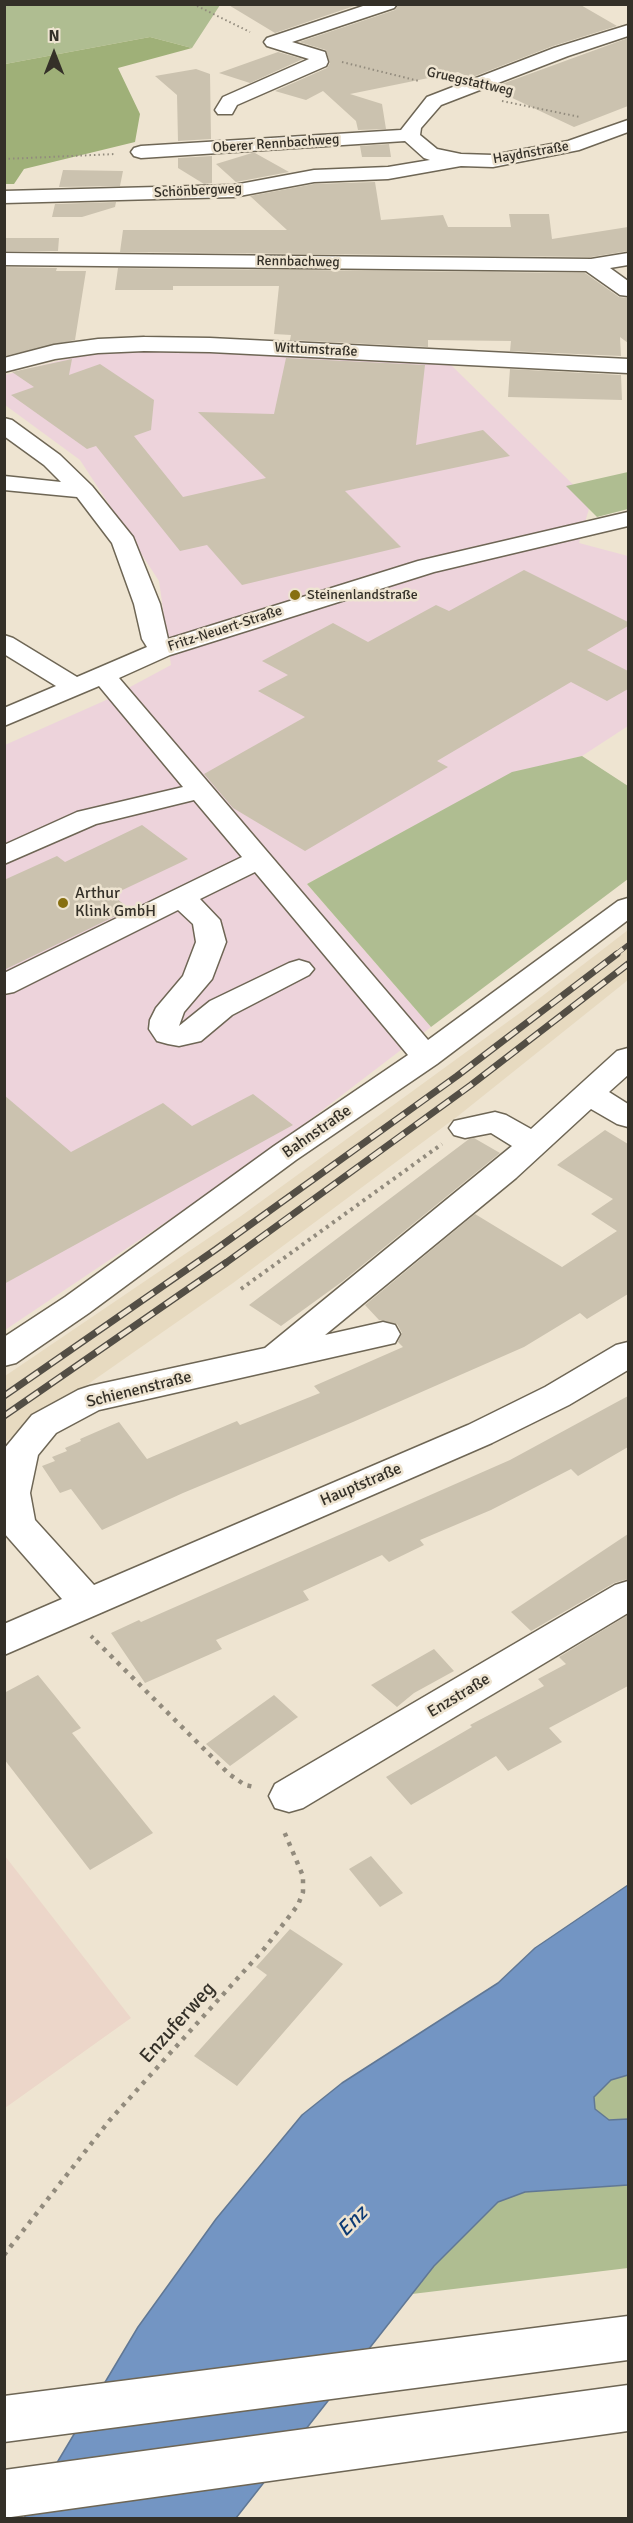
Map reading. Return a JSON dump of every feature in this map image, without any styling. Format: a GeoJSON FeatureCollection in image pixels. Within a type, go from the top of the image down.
{"type":"FeatureCollection","features":[{"type":"Feature","properties":{"kind":"street"},"geometry":{"type":"LineString","coordinates":[[273,42],[388,4]]}},
{"type":"Feature","properties":{"kind":"street"},"geometry":{"type":"LineString","coordinates":[[410,135],[417,118],[434,101],[561,52],[628,30]]}},
{"type":"Feature","properties":{"kind":"street"},"geometry":{"type":"LineString","coordinates":[[225,110],[230,101],[319,62],[318,56],[273,42]]}},
{"type":"Feature","properties":{"kind":"street","name":"Haydnstraße"},"geometry":{"type":"LineString","coordinates":[[410,135],[415,142],[431,154],[461,160],[493,160],[572,146],[628,126]]}},
{"type":"Feature","properties":{"kind":"street","name":"Oberer Rennbachweg"},"geometry":{"type":"LineString","coordinates":[[141,152],[410,135]]}},
{"type":"Feature","properties":{"kind":"street","name":"Schönbergweg"},"geometry":{"type":"LineString","coordinates":[[4,197],[234,191],[314,176],[388,173],[461,160]]}},
{"type":"Feature","properties":{"kind":"street","name":"Rennbachweg"},"geometry":{"type":"LineString","coordinates":[[4,259],[591,265],[628,259]]}},
{"type":"Feature","properties":{"kind":"street"},"geometry":{"type":"LineString","coordinates":[[591,265],[628,290]]}},
{"type":"Feature","properties":{"kind":"street","name":"Wittumstraße"},"geometry":{"type":"LineString","coordinates":[[4,365],[54,352],[98,346],[144,344],[210,345],[628,366]]}},
{"type":"Feature","properties":{"kind":"street"},"geometry":{"type":"LineString","coordinates":[[4,424],[52,460],[84,491],[124,542],[147,604],[155,639],[161,650]]}},
{"type":"Feature","properties":{"kind":"street"},"geometry":{"type":"LineString","coordinates":[[4,483],[84,491]]}},
{"type":"Feature","properties":{"kind":"street","name":"Fritz-Neuert-Straße"},"geometry":{"type":"LineString","coordinates":[[4,718],[161,650],[427,566],[628,519]]}},
{"type":"Feature","properties":{"kind":"street"},"geometry":{"type":"LineString","coordinates":[[4,643],[75,687]]}},
{"type":"Feature","properties":{"kind":"street"},"geometry":{"type":"LineString","coordinates":[[104,676],[426,1057]]}},
{"type":"Feature","properties":{"kind":"street"},"geometry":{"type":"LineString","coordinates":[[4,856],[87,818],[200,791]]}},
{"type":"Feature","properties":{"kind":"street"},"geometry":{"type":"LineString","coordinates":[[4,986],[259,860]]}},
{"type":"Feature","properties":{"kind":"street"},"geometry":{"type":"LineString","coordinates":[[181,898],[206,920],[211,942],[197,979],[171,1008],[165,1020],[164,1029],[168,1034],[179,1036],[190,1034],[221,1008],[299,969]]}},
{"type":"Feature","properties":{"kind":"street","name":"Bahnstraße"},"geometry":{"type":"LineString","coordinates":[[4,1354],[77,1305],[285,1153],[426,1057],[628,907]]}},
{"type":"Feature","properties":{"kind":"street"},"geometry":{"type":"LineString","coordinates":[[272,1360],[505,1170],[628,1058]]}},
{"type":"Feature","properties":{"kind":"street"},"geometry":{"type":"LineString","coordinates":[[589,1094],[628,1117]]}},
{"type":"Feature","properties":{"kind":"street"},"geometry":{"type":"LineString","coordinates":[[465,1128],[495,1122],[533,1144]]}},
{"type":"Feature","properties":{"kind":"street","name":"Schienenstraße"},"geometry":{"type":"LineString","coordinates":[[88,1604],[18,1525],[12,1493],[21,1451],[44,1424],[90,1399],[383,1334]]}},
{"type":"Feature","properties":{"kind":"street","name":"Hauptstraße"},"geometry":{"type":"LineString","coordinates":[[4,1640],[480,1434],[557,1396],[628,1354]]}},
{"type":"Feature","properties":{"kind":"street","name":"Enzstraße"},"geometry":{"type":"LineString","coordinates":[[289,1796],[628,1595]]}},
{"type":"Feature","properties":{"kind":"street"},"geometry":{"type":"LineString","coordinates":[[4,2419],[628,2338]]}},
{"type":"Feature","properties":{"kind":"street"},"geometry":{"type":"LineString","coordinates":[[4,2494],[628,2408]]}},
{"type":"Feature","properties":{"kind":"path"},"geometry":{"type":"LineString","coordinates":[[193,4],[273,42]]}},
{"type":"Feature","properties":{"kind":"path","name":"Gruegstattweg"},"geometry":{"type":"LineString","coordinates":[[340,62],[463,88],[587,119]]}},
{"type":"Feature","properties":{"kind":"path"},"geometry":{"type":"LineString","coordinates":[[4,159],[141,152]]}},
{"type":"Feature","properties":{"kind":"path"},"geometry":{"type":"LineString","coordinates":[[241,1289],[465,1128]]}},
{"type":"Feature","properties":{"kind":"path"},"geometry":{"type":"LineString","coordinates":[[88,1604],[88,1634],[229,1774]]}},
{"type":"Feature","properties":{"kind":"path","name":"Enzuferweg"},"geometry":{"type":"LineString","coordinates":[[4,2255],[110,2121],[264,1949],[298,1905],[303,1892],[303,1876],[298,1860],[275,1813],[289,1796]]}},
{"type":"Feature","properties":{"kind":"shaded area"},"geometry":{"type":"Polygon","coordinates":[[[128,349],[212,351],[451,365],[591,502],[579,543],[628,556],[628,726],[582,756],[512,773],[307,884],[431,1027],[248,1167],[5,1330],[5,745],[104,701],[171,665],[159,581],[80,460],[5,405],[5,375],[66,359],[128,349]]]}},
{"type":"Feature","properties":{"kind":"shaded area"},"geometry":{"type":"Polygon","coordinates":[[[628,930],[628,980],[458,1116],[233,1283],[5,1442],[5,1376],[241,1216],[528,1007],[628,930]]]}},
{"type":"Feature","properties":{"kind":"shaded area"},"geometry":{"type":"Polygon","coordinates":[[[5,1856],[131,2018],[4,2108],[5,1856]]]}},
{"type":"Feature","properties":{"kind":"green space"},"geometry":{"type":"Polygon","coordinates":[[[5,5],[220,5],[192,48],[150,37],[5,64],[5,5]]]}},
{"type":"Feature","properties":{"kind":"green space"},"geometry":{"type":"Polygon","coordinates":[[[150,37],[192,48],[118,68],[140,114],[135,142],[24,169],[14,184],[5,184],[5,64],[150,37]]]}},
{"type":"Feature","properties":{"kind":"green space"},"geometry":{"type":"Polygon","coordinates":[[[628,472],[628,509],[597,517],[566,486],[628,472]]]}},
{"type":"Feature","properties":{"kind":"green space"},"geometry":{"type":"Polygon","coordinates":[[[582,756],[628,786],[628,879],[431,1027],[307,884],[512,772],[582,756]]]}},
{"type":"Feature","properties":{"kind":"green space"},"geometry":{"type":"Polygon","coordinates":[[[628,2075],[628,2119],[609,2120],[595,2109],[594,2097],[611,2080],[628,2075]]]}},
{"type":"Feature","properties":{"kind":"green space"},"geometry":{"type":"Polygon","coordinates":[[[628,2185],[628,2268],[412,2294],[434,2266],[498,2202],[525,2192],[628,2185]]]}},
{"type":"Feature","properties":{"kind":"water","name":"Enz"},"geometry":{"type":"Polygon","coordinates":[[[628,1885],[628,2075],[611,2080],[594,2097],[595,2109],[609,2120],[628,2119],[628,2185],[525,2192],[498,2202],[434,2266],[236,2518],[24,2518],[138,2327],[216,2219],[302,2115],[342,2083],[498,1983],[535,1948],[628,1885]]]}},
{"type":"Feature","properties":{"kind":"building"},"geometry":{"type":"Polygon","coordinates":[[[227,4],[360,4],[275,33],[227,4]]]}},
{"type":"Feature","properties":{"kind":"building"},"geometry":{"type":"Polygon","coordinates":[[[399,4],[579,4],[617,26],[553,46],[470,78],[458,72],[350,94],[382,104],[386,129],[358,130],[356,121],[323,91],[306,100],[275,91],[327,68],[330,63],[326,50],[299,42],[395,10],[399,4]]]}},
{"type":"Feature","properties":{"kind":"building"},"geometry":{"type":"Polygon","coordinates":[[[628,38],[628,106],[574,127],[491,88],[628,38]]]}},
{"type":"Feature","properties":{"kind":"building"},"geometry":{"type":"Polygon","coordinates":[[[278,52],[303,59],[250,83],[219,73],[278,52]]]}},
{"type":"Feature","properties":{"kind":"building"},"geometry":{"type":"Polygon","coordinates":[[[196,69],[210,74],[211,139],[178,141],[177,95],[155,76],[196,69]]]}},
{"type":"Feature","properties":{"kind":"building"},"geometry":{"type":"Polygon","coordinates":[[[389,144],[391,157],[362,157],[360,146],[389,144]]]}},
{"type":"Feature","properties":{"kind":"building"},"geometry":{"type":"Polygon","coordinates":[[[252,153],[289,172],[236,182],[216,164],[252,153]]]}},
{"type":"Feature","properties":{"kind":"building"},"geometry":{"type":"Polygon","coordinates":[[[212,156],[212,183],[204,184],[178,168],[178,158],[212,156]]]}},
{"type":"Feature","properties":{"kind":"building"},"geometry":{"type":"Polygon","coordinates":[[[63,170],[123,171],[120,186],[59,187],[63,170]]]}},
{"type":"Feature","properties":{"kind":"building"},"geometry":{"type":"Polygon","coordinates":[[[375,182],[381,220],[443,215],[448,227],[511,227],[509,214],[549,214],[552,239],[628,227],[628,251],[591,257],[120,252],[123,230],[287,230],[250,196],[314,184],[375,182]]]}},
{"type":"Feature","properties":{"kind":"building"},"geometry":{"type":"Polygon","coordinates":[[[116,202],[115,207],[82,217],[52,217],[55,204],[116,202]]]}},
{"type":"Feature","properties":{"kind":"building"},"geometry":{"type":"Polygon","coordinates":[[[4,238],[59,238],[58,251],[4,251],[4,238]]]}},
{"type":"Feature","properties":{"kind":"building"},"geometry":{"type":"Polygon","coordinates":[[[4,267],[86,271],[75,340],[4,356],[4,267]]]}},
{"type":"Feature","properties":{"kind":"building"},"geometry":{"type":"Polygon","coordinates":[[[118,268],[585,273],[619,297],[628,298],[628,343],[620,337],[621,356],[510,351],[511,341],[428,340],[428,347],[290,340],[291,335],[274,334],[279,286],[173,286],[173,290],[115,290],[118,268]]]}},
{"type":"Feature","properties":{"kind":"building"},"geometry":{"type":"Polygon","coordinates":[[[286,358],[425,365],[416,445],[483,430],[510,456],[345,491],[401,547],[242,585],[207,545],[180,551],[96,446],[87,449],[11,395],[34,387],[12,372],[72,359],[69,375],[100,364],[154,400],[151,430],[134,436],[183,497],[266,478],[198,412],[274,414],[286,358]]]}},
{"type":"Feature","properties":{"kind":"building"},"geometry":{"type":"Polygon","coordinates":[[[510,369],[621,375],[622,400],[508,397],[510,369]]]}},
{"type":"Feature","properties":{"kind":"building"},"geometry":{"type":"Polygon","coordinates":[[[524,570],[628,622],[628,626],[587,650],[628,671],[628,689],[607,701],[571,682],[437,761],[448,767],[305,851],[233,808],[204,774],[305,717],[258,691],[288,675],[262,661],[333,623],[368,642],[436,605],[449,611],[524,570]]]}},
{"type":"Feature","properties":{"kind":"building","name":"Arthur Klink GmbH"},"geometry":{"type":"Polygon","coordinates":[[[142,825],[188,859],[112,895],[130,909],[4,970],[4,880],[57,856],[65,862],[142,825]]]}},
{"type":"Feature","properties":{"kind":"building"},"geometry":{"type":"Polygon","coordinates":[[[253,1094],[293,1125],[4,1284],[4,1095],[71,1152],[163,1103],[192,1126],[253,1094]]]}},
{"type":"Feature","properties":{"kind":"building"},"geometry":{"type":"Polygon","coordinates":[[[605,1130],[628,1144],[628,1294],[587,1319],[580,1313],[524,1347],[102,1530],[71,1489],[60,1493],[42,1466],[55,1461],[52,1457],[67,1451],[65,1448],[81,1441],[80,1439],[119,1422],[147,1459],[237,1421],[240,1425],[320,1393],[314,1386],[403,1347],[398,1342],[402,1333],[397,1324],[379,1320],[365,1305],[475,1214],[562,1267],[617,1231],[591,1214],[613,1199],[557,1165],[605,1130]]]}},
{"type":"Feature","properties":{"kind":"building"},"geometry":{"type":"Polygon","coordinates":[[[474,1138],[500,1153],[343,1281],[281,1326],[249,1305],[469,1139],[474,1138]]]}},
{"type":"Feature","properties":{"kind":"building"},"geometry":{"type":"Polygon","coordinates":[[[628,1396],[628,1447],[578,1476],[571,1469],[491,1510],[420,1540],[424,1545],[389,1562],[382,1555],[303,1591],[309,1600],[216,1640],[222,1649],[145,1683],[111,1633],[139,1620],[141,1622],[510,1460],[628,1396]]]}},
{"type":"Feature","properties":{"kind":"building"},"geometry":{"type":"Polygon","coordinates":[[[628,1534],[628,1579],[614,1583],[531,1631],[511,1612],[628,1534]]]}},
{"type":"Feature","properties":{"kind":"building"},"geometry":{"type":"Polygon","coordinates":[[[628,1615],[628,1686],[549,1728],[562,1742],[508,1771],[496,1756],[411,1805],[386,1777],[472,1727],[470,1725],[544,1686],[538,1679],[566,1664],[559,1657],[628,1615]]]}},
{"type":"Feature","properties":{"kind":"building"},"geometry":{"type":"Polygon","coordinates":[[[434,1649],[454,1671],[414,1693],[397,1707],[371,1685],[434,1649]]]}},
{"type":"Feature","properties":{"kind":"building"},"geometry":{"type":"Polygon","coordinates":[[[38,1675],[81,1728],[72,1733],[153,1833],[90,1870],[4,1759],[4,1693],[38,1675]]]}},
{"type":"Feature","properties":{"kind":"building"},"geometry":{"type":"Polygon","coordinates":[[[274,1695],[298,1717],[230,1766],[206,1744],[274,1695]]]}},
{"type":"Feature","properties":{"kind":"building"},"geometry":{"type":"Polygon","coordinates":[[[371,1856],[403,1893],[380,1907],[349,1869],[371,1856]]]}},
{"type":"Feature","properties":{"kind":"building"},"geometry":{"type":"Polygon","coordinates":[[[290,1929],[343,1964],[237,2086],[194,2056],[267,1975],[256,1967],[290,1929]]]}},
{"type":"Feature","properties":{"kind":"railway"},"geometry":{"type":"LineString","coordinates":[[615,955],[628,945]]}},
{"type":"Feature","properties":{"kind":"railway"},"geometry":{"type":"LineString","coordinates":[[4,1396],[215,1250],[457,1076],[617,954]]}},
{"type":"Feature","properties":{"kind":"railway"},"geometry":{"type":"LineString","coordinates":[[4,1416],[227,1262],[471,1085],[628,964]]}},
{"type":"Feature","properties":{"kind":"place","name":"Steinenlandstraße"},"geometry":{"type":"Point","coordinates":[295,595]}},
{"type":"Feature","properties":{"kind":"place","name":"Arthur Klink GmbH"},"geometry":{"type":"Point","coordinates":[63,903]}}]}
